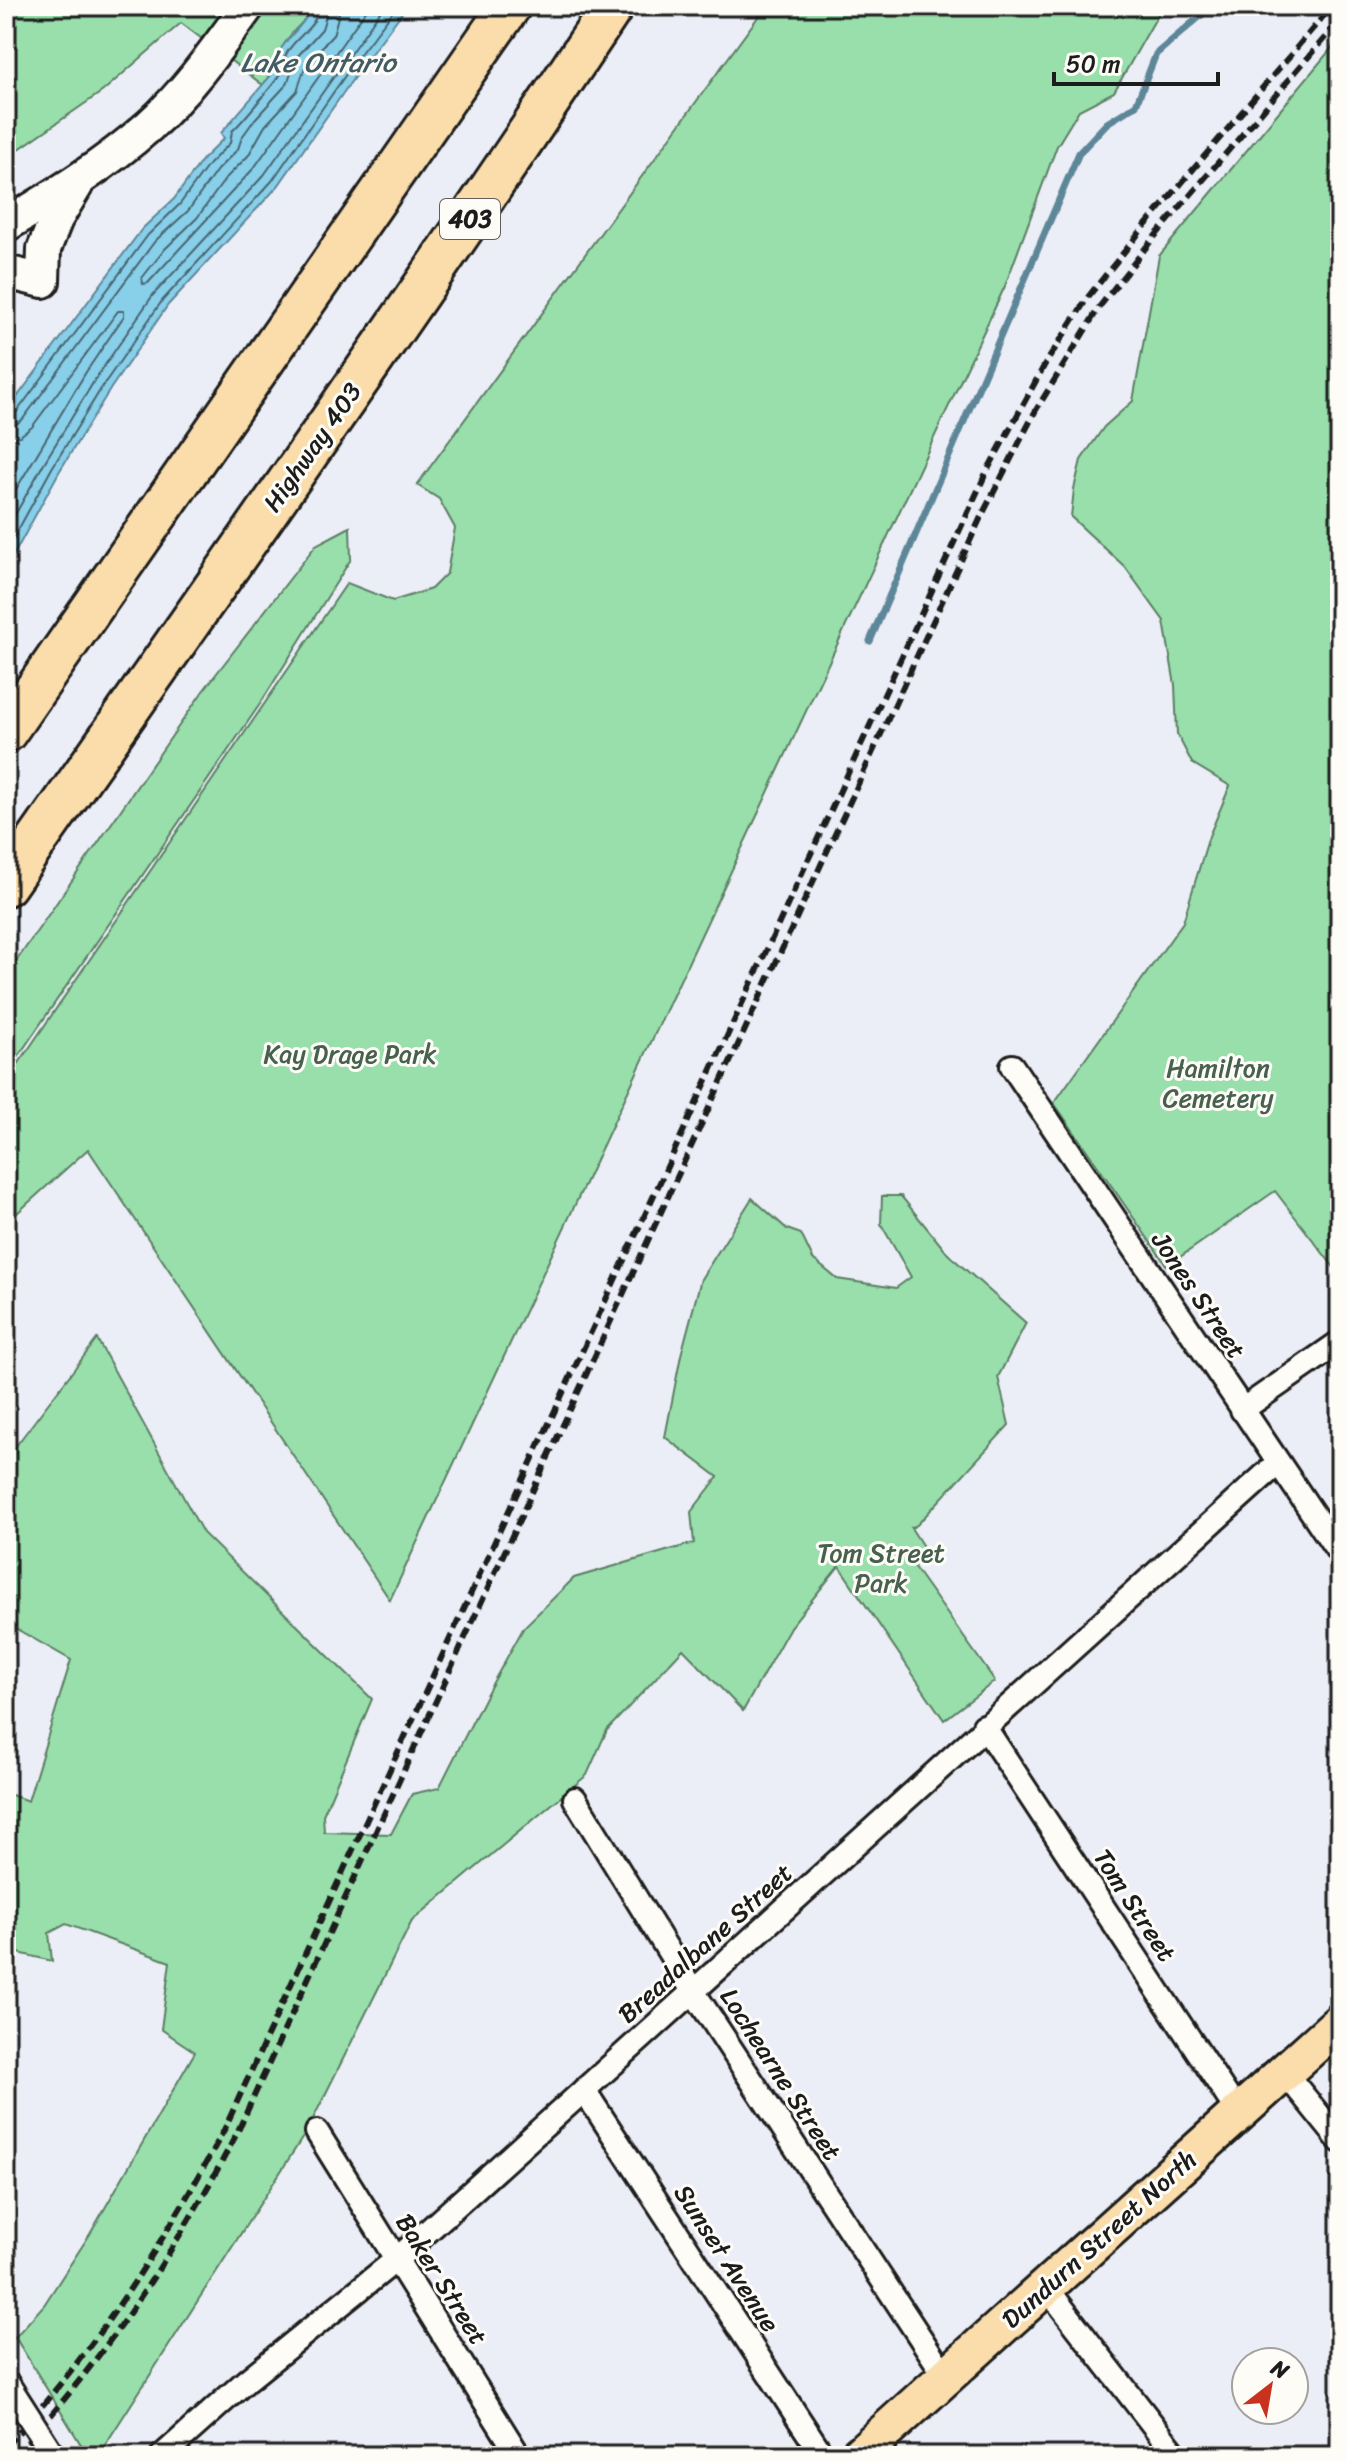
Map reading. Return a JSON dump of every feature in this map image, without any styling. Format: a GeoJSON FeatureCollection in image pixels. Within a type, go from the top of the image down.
{"type":"FeatureCollection","features":[{"type":"Feature","properties":{"kind":"highway"},"geometry":{"type":"LineString","coordinates":[[6,732],[510,6]]}},
{"type":"Feature","properties":{"kind":"highway","name":"Highway 403"},"geometry":{"type":"LineString","coordinates":[[6,885],[524,141],[613,6]]}},
{"type":"Feature","properties":{"kind":"main road","name":"Dundurn Street North"},"geometry":{"type":"LineString","coordinates":[[858,2456],[1340,2022]]}},
{"type":"Feature","properties":{"kind":"street"},"geometry":{"type":"LineString","coordinates":[[6,225],[79,181],[150,125],[211,56],[248,6]]}},
{"type":"Feature","properties":{"kind":"street"},"geometry":{"type":"LineString","coordinates":[[6,272],[43,281],[44,249],[56,219],[79,181]]}},
{"type":"Feature","properties":{"kind":"street","name":"Jones Street"},"geometry":{"type":"LineString","coordinates":[[1012,1066],[1340,1554]]}},
{"type":"Feature","properties":{"kind":"street"},"geometry":{"type":"LineString","coordinates":[[1242,1410],[1340,1342]]}},
{"type":"Feature","properties":{"kind":"street","name":"Breadalbane Street"},"geometry":{"type":"LineString","coordinates":[[162,2456],[246,2381],[397,2259],[1278,1463]]}},
{"type":"Feature","properties":{"kind":"street","name":"Tom Street"},"geometry":{"type":"LineString","coordinates":[[984,1726],[1239,2114]]}},
{"type":"Feature","properties":{"kind":"street","name":"Lochearne Street"},"geometry":{"type":"LineString","coordinates":[[575,1799],[693,1991],[946,2377]]}},
{"type":"Feature","properties":{"kind":"street"},"geometry":{"type":"LineString","coordinates":[[1285,2073],[1340,2141]]}},
{"type":"Feature","properties":{"kind":"street","name":"Sunset Avenue"},"geometry":{"type":"LineString","coordinates":[[584,2090],[823,2456]]}},
{"type":"Feature","properties":{"kind":"street","name":"Baker Street"},"geometry":{"type":"LineString","coordinates":[[317,2132],[519,2456]]}},
{"type":"Feature","properties":{"kind":"street"},"geometry":{"type":"LineString","coordinates":[[1046,2287],[1177,2456]]}},
{"type":"Feature","properties":{"kind":"street"},"geometry":{"type":"LineString","coordinates":[[6,2381],[54,2456]]}},
{"type":"Feature","properties":{"kind":"green space"},"geometry":{"type":"Polygon","coordinates":[[[11,6],[312,6],[305,20],[286,42],[263,85],[181,23],[103,91],[6,158],[6,10],[11,6]]]}},
{"type":"Feature","properties":{"kind":"green space","name":"Kay Drage Park"},"geometry":{"type":"Polygon","coordinates":[[[766,6],[1166,6],[1160,11],[1114,92],[1079,110],[1057,146],[1005,286],[390,1600],[88,1149],[6,1223],[6,1082],[347,583],[393,601],[431,589],[447,573],[455,528],[439,499],[417,485],[766,6]]]}},
{"type":"Feature","properties":{"kind":"green space","name":"Hamilton Cemetery"},"geometry":{"type":"Polygon","coordinates":[[[1340,38],[1340,1266],[1336,1270],[1275,1191],[1167,1266],[1054,1103],[1183,922],[1209,836],[1230,786],[1192,763],[1177,734],[1175,685],[1164,621],[1125,567],[1071,517],[1074,489],[1081,460],[1104,427],[1133,401],[1159,256],[1340,38]]]}},
{"type":"Feature","properties":{"kind":"green space"},"geometry":{"type":"Polygon","coordinates":[[[350,527],[351,559],[260,704],[6,1074],[6,976],[203,691],[316,545],[350,527]]]}},
{"type":"Feature","properties":{"kind":"green space","name":"Tom Street Park"},"geometry":{"type":"Polygon","coordinates":[[[882,1196],[901,1196],[948,1254],[1026,1323],[998,1377],[1009,1425],[911,1528],[924,1548],[914,1567],[995,1681],[944,1720],[839,1566],[790,1627],[743,1711],[683,1649],[607,1730],[587,1775],[412,1921],[308,2129],[98,2456],[88,2456],[15,2337],[44,2305],[90,2234],[195,2052],[161,2029],[170,1962],[66,1924],[49,1933],[52,1961],[6,1950],[6,1793],[28,1801],[71,1660],[6,1623],[6,1459],[97,1339],[203,1533],[372,1699],[323,1815],[324,1832],[391,1834],[412,1794],[439,1788],[524,1627],[574,1578],[694,1543],[691,1512],[718,1477],[665,1437],[681,1355],[701,1279],[752,1198],[787,1229],[801,1234],[813,1259],[837,1279],[896,1288],[911,1277],[881,1224],[882,1196]]]}},
{"type":"Feature","properties":{"kind":"water","name":"Lake Ontario"},"geometry":{"type":"Polygon","coordinates":[[[312,6],[407,6],[278,186],[168,305],[59,472],[6,569],[6,412],[142,229],[174,199],[203,159],[224,138],[221,133],[273,73],[278,54],[312,6]]]}},
{"type":"Feature","properties":{"kind":"waterway"},"geometry":{"type":"LineString","coordinates":[[870,641],[1079,153],[1107,123],[1136,105],[1156,54],[1212,6]]}},
{"type":"Feature","properties":{"kind":"railway"},"geometry":{"type":"LineString","coordinates":[[6,2446],[99,2334],[153,2254],[225,2128],[986,473],[1044,366],[1088,297],[1332,6]]}},
{"type":"Feature","properties":{"kind":"railway"},"geometry":{"type":"LineString","coordinates":[[15,2456],[79,2380],[137,2302],[189,2220],[237,2133],[981,517],[1036,410],[1100,306],[1151,241],[1340,20]]}}]}
